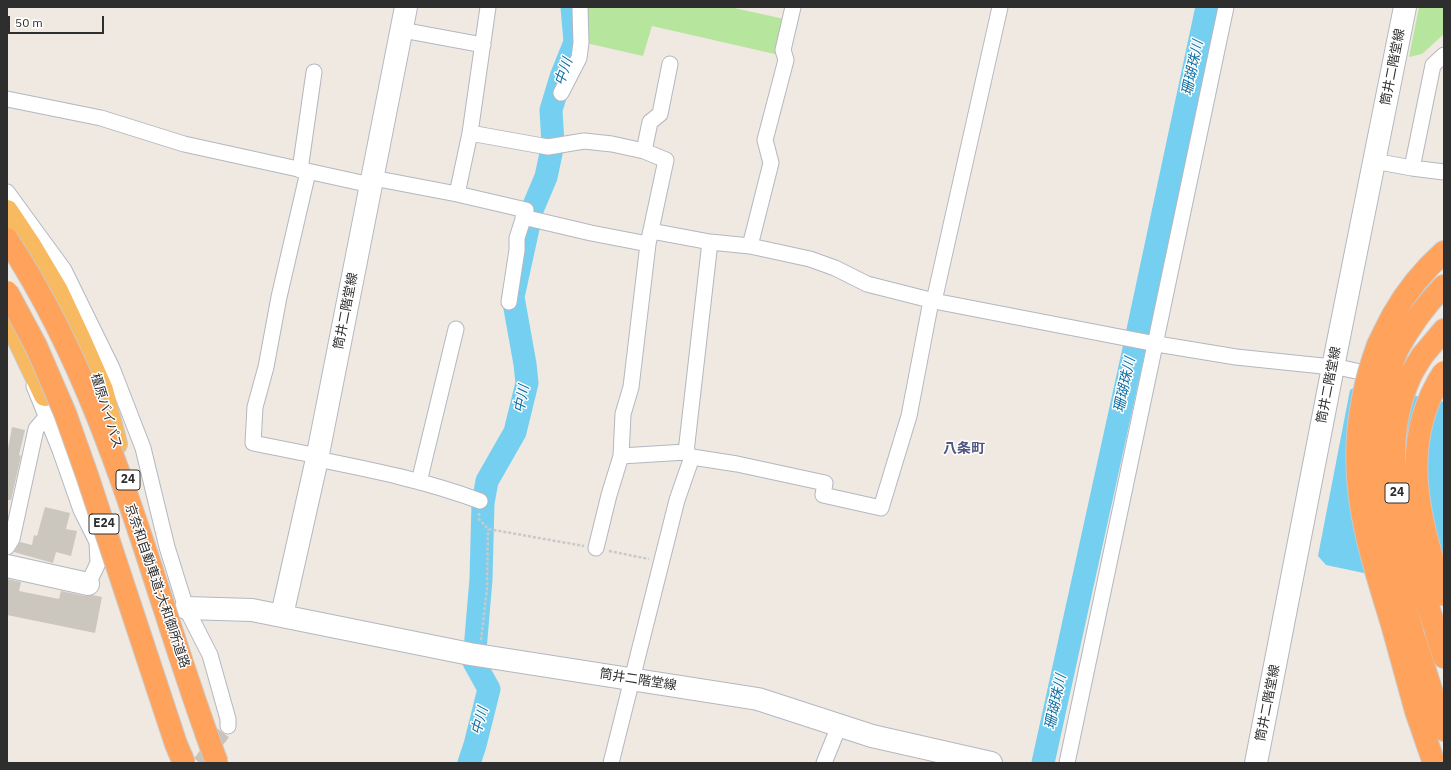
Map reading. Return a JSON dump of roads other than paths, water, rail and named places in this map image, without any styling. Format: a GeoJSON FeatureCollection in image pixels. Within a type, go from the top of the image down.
{"type":"FeatureCollection","features":[{"type":"Feature","properties":{"kind":"highway","name":"橿原バイパス"},"geometry":{"type":"LineString","coordinates":[[7,212],[29,244],[57,291],[102,390],[116,444],[169,605],[203,730],[214,763]]}},
{"type":"Feature","properties":{"kind":"highway","name":"京奈和自動車道;大和御所道路"},"geometry":{"type":"LineString","coordinates":[[7,239],[26,268],[59,328],[90,397],[115,461],[217,763]]}},
{"type":"Feature","properties":{"kind":"highway"},"geometry":{"type":"LineString","coordinates":[[1434,763],[1416,711],[1388,548],[1380,514],[1374,454],[1375,426],[1381,400],[1394,314],[1405,297],[1435,260],[1444,252]]}},
{"type":"Feature","properties":{"kind":"highway"},"geometry":{"type":"LineString","coordinates":[[1388,347],[1407,331],[1426,305],[1444,286]]}},
{"type":"Feature","properties":{"kind":"highway","name":"E24"},"geometry":{"type":"LineString","coordinates":[[7,292],[36,346],[65,413],[88,475],[176,744],[184,763]]}},
{"type":"Feature","properties":{"kind":"highway","name":"24"},"geometry":{"type":"LineString","coordinates":[[7,315],[35,370],[55,417],[93,478],[179,763]]}},
{"type":"Feature","properties":{"kind":"highway","name":"24"},"geometry":{"type":"LineString","coordinates":[[1444,330],[1422,356],[1410,376],[1402,398],[1396,425],[1394,449],[1395,479],[1400,513],[1444,657]]}},
{"type":"Feature","properties":{"kind":"highway"},"geometry":{"type":"LineString","coordinates":[[1444,372],[1426,405],[1416,461],[1417,492],[1422,521],[1429,551],[1444,595]]}},
{"type":"Feature","properties":{"kind":"highway"},"geometry":{"type":"LineString","coordinates":[[1403,631],[1444,730]]}},
{"type":"Feature","properties":{"kind":"main road","name":"筒井二階堂線"},"geometry":{"type":"LineString","coordinates":[[282,615],[317,458],[406,7]]}},
{"type":"Feature","properties":{"kind":"main road","name":"筒井二階堂線"},"geometry":{"type":"LineString","coordinates":[[1256,763],[1332,367],[1405,7]]}},
{"type":"Feature","properties":{"kind":"main road"},"geometry":{"type":"LineString","coordinates":[[7,566],[88,584]]}},
{"type":"Feature","properties":{"kind":"main road","name":"筒井二階堂線"},"geometry":{"type":"LineString","coordinates":[[186,608],[252,610],[476,655],[758,699],[872,736],[991,763]]}},
{"type":"Feature","properties":{"kind":"street"},"geometry":{"type":"LineString","coordinates":[[457,194],[470,134],[488,7]]}},
{"type":"Feature","properties":{"kind":"street"},"geometry":{"type":"LineString","coordinates":[[561,93],[579,58],[581,43],[580,7]]}},
{"type":"Feature","properties":{"kind":"street"},"geometry":{"type":"LineString","coordinates":[[750,246],[771,163],[765,140],[786,60],[783,50],[793,7]]}},
{"type":"Feature","properties":{"kind":"street"},"geometry":{"type":"LineString","coordinates":[[622,456],[689,454],[826,483],[823,495],[880,508],[909,416],[933,301],[1000,7]]}},
{"type":"Feature","properties":{"kind":"street"},"geometry":{"type":"LineString","coordinates":[[1067,763],[1153,343],[1226,7]]}},
{"type":"Feature","properties":{"kind":"street"},"geometry":{"type":"LineString","coordinates":[[402,30],[483,45]]}},
{"type":"Feature","properties":{"kind":"street"},"geometry":{"type":"LineString","coordinates":[[1412,168],[1433,65],[1444,55]]}},
{"type":"Feature","properties":{"kind":"street"},"geometry":{"type":"LineString","coordinates":[[644,151],[650,122],[660,114],[670,64]]}},
{"type":"Feature","properties":{"kind":"street"},"geometry":{"type":"LineString","coordinates":[[314,72],[304,171],[266,367],[255,407],[253,443],[382,472],[461,494],[480,501]]}},
{"type":"Feature","properties":{"kind":"street"},"geometry":{"type":"LineString","coordinates":[[7,99],[101,118],[184,144],[304,171],[457,194],[526,210],[529,218]]}},
{"type":"Feature","properties":{"kind":"street"},"geometry":{"type":"LineString","coordinates":[[470,134],[553,146],[584,141],[612,144],[644,151],[666,160],[650,238],[631,388],[624,414],[622,456],[609,494],[596,548]]}},
{"type":"Feature","properties":{"kind":"street"},"geometry":{"type":"LineString","coordinates":[[1374,161],[1444,172]]}},
{"type":"Feature","properties":{"kind":"street"},"geometry":{"type":"LineString","coordinates":[[7,192],[64,270],[112,368],[143,448],[167,547],[186,608],[210,654],[228,719],[228,726]]}},
{"type":"Feature","properties":{"kind":"street"},"geometry":{"type":"LineString","coordinates":[[529,218],[650,238],[750,246],[810,259],[835,268],[867,284],[933,301],[1153,343],[1236,357],[1342,368],[1444,390]]}},
{"type":"Feature","properties":{"kind":"street"},"geometry":{"type":"LineString","coordinates":[[509,302],[517,250],[517,238],[529,218]]}},
{"type":"Feature","properties":{"kind":"street"},"geometry":{"type":"LineString","coordinates":[[612,763],[689,454],[710,242]]}},
{"type":"Feature","properties":{"kind":"street"},"geometry":{"type":"LineString","coordinates":[[7,328],[25,364],[60,450],[81,510],[97,542],[98,563],[88,584]]}},
{"type":"Feature","properties":{"kind":"street"},"geometry":{"type":"LineString","coordinates":[[419,482],[456,329]]}},
{"type":"Feature","properties":{"kind":"street"},"geometry":{"type":"LineString","coordinates":[[7,547],[12,539],[36,429],[46,417]]}},
{"type":"Feature","properties":{"kind":"street"},"geometry":{"type":"LineString","coordinates":[[824,763],[839,726]]}},
{"type":"Feature","properties":{"kind":"water"},"geometry":{"type":"Polygon","coordinates":[[[1360,384],[1444,402],[1444,590],[1326,565],[1318,556],[1350,390],[1360,384]]]}},
{"type":"Feature","properties":{"kind":"waterway","name":"中川"},"geometry":{"type":"LineString","coordinates":[[469,763],[489,689],[474,662],[481,579],[483,503],[487,481],[515,432],[527,383],[513,297],[532,210],[546,177],[553,144],[551,110],[561,77],[575,42],[572,7]]}},
{"type":"Feature","properties":{"kind":"waterway","name":"珊瑚珠川"},"geometry":{"type":"LineString","coordinates":[[1043,763],[1207,7]]}},
{"type":"Feature","properties":{"kind":"tunnel"},"geometry":{"type":"LineString","coordinates":[[200,763],[228,726]]}},
{"type":"Feature","properties":{"kind":"district","name":"八条町"},"geometry":{"type":"Point","coordinates":[964,449]}}]}
